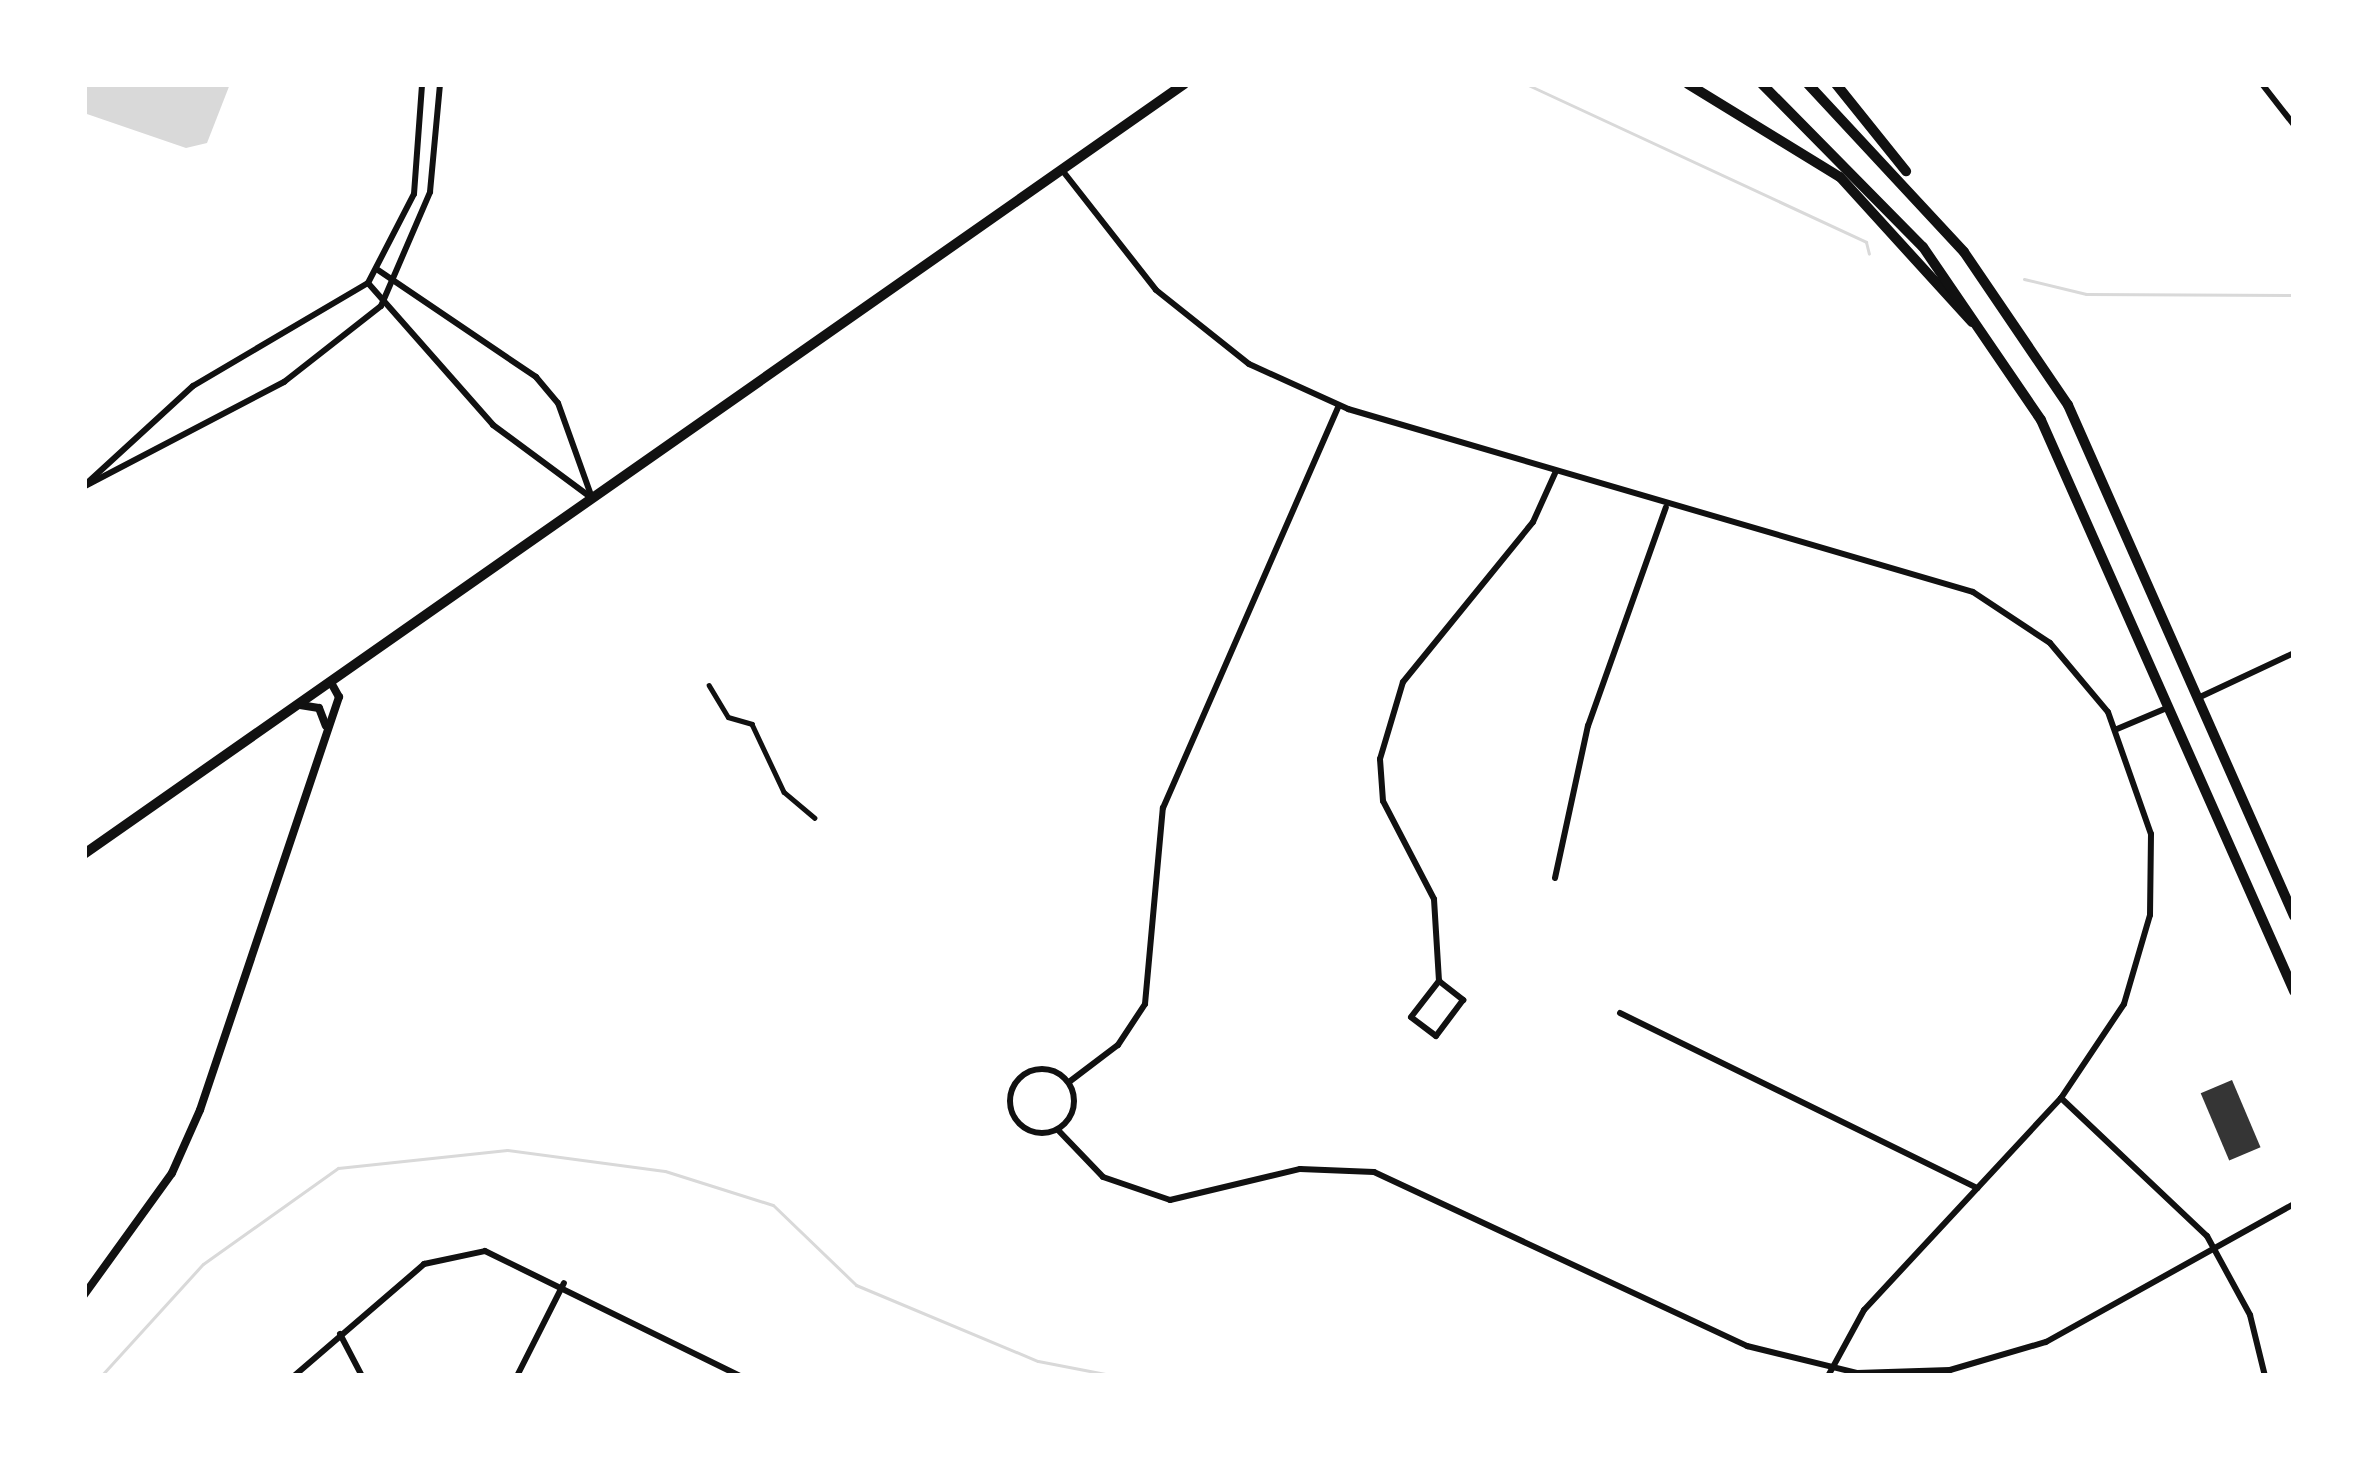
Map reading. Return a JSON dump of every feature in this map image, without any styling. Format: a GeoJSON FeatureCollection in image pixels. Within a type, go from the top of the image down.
{"type":"FeatureCollection","features":[{"type":"Feature","properties":{"kind":"main road"},"geometry":{"type":"LineString","coordinates":[[84,854],[1184,84]]}},
{"type":"Feature","properties":{"kind":"main road"},"geometry":{"type":"LineString","coordinates":[[1688,84],[1840,177],[2016,379]]}},
{"type":"Feature","properties":{"kind":"main road"},"geometry":{"type":"LineString","coordinates":[[1762,84],[1896,214],[2016,379],[2171,706],[2294,988]]}},
{"type":"Feature","properties":{"kind":"main road"},"geometry":{"type":"LineString","coordinates":[[1808,84],[1964,252]]}},
{"type":"Feature","properties":{"kind":"main road"},"geometry":{"type":"LineString","coordinates":[[1837,84],[1964,252],[2085,436],[2294,916]]}},
{"type":"Feature","properties":{"kind":"street"},"geometry":{"type":"LineString","coordinates":[[84,486],[193,386],[368,283],[379,270],[414,194],[422,84]]}},
{"type":"Feature","properties":{"kind":"street"},"geometry":{"type":"LineString","coordinates":[[84,486],[284,382],[381,306],[398,283],[430,192],[440,84]]}},
{"type":"Feature","properties":{"kind":"street"},"geometry":{"type":"LineString","coordinates":[[2262,84],[2294,125]]}},
{"type":"Feature","properties":{"kind":"street"},"geometry":{"type":"LineString","coordinates":[[1062,170],[1183,316],[1249,364],[1339,406],[1666,507],[1973,592],[2050,643],[2117,730],[2151,834],[2150,915],[2124,1004],[2061,1098],[1864,1310],[1829,1373]]}},
{"type":"Feature","properties":{"kind":"street"},"geometry":{"type":"LineString","coordinates":[[379,270],[536,377],[558,403],[592,499]]}},
{"type":"Feature","properties":{"kind":"street"},"geometry":{"type":"LineString","coordinates":[[368,283],[381,306],[493,424],[592,499]]}},
{"type":"Feature","properties":{"kind":"street"},"geometry":{"type":"LineString","coordinates":[[1069,1082],[1118,1046],[1144,1004],[1163,808],[1339,406]]}},
{"type":"Feature","properties":{"kind":"street"},"geometry":{"type":"LineString","coordinates":[[1439,981],[1463,1000],[1436,1036],[1411,1017],[1439,981],[1434,899],[1383,802],[1380,759],[1403,682],[1533,522],[1556,471]]}},
{"type":"Feature","properties":{"kind":"street"},"geometry":{"type":"LineString","coordinates":[[1555,878],[1588,726],[1666,507]]}},
{"type":"Feature","properties":{"kind":"street"},"geometry":{"type":"LineString","coordinates":[[2200,697],[2294,653]]}},
{"type":"Feature","properties":{"kind":"street"},"geometry":{"type":"LineString","coordinates":[[84,1295],[177,1163],[339,697],[329,680]]}},
{"type":"Feature","properties":{"kind":"street"},"geometry":{"type":"LineString","coordinates":[[709,685],[728,717],[752,724],[785,793],[815,818]]}},
{"type":"Feature","properties":{"kind":"street"},"geometry":{"type":"LineString","coordinates":[[295,705],[322,711],[327,733]]}},
{"type":"Feature","properties":{"kind":"street"},"geometry":{"type":"LineString","coordinates":[[2117,730],[2171,706]]}},
{"type":"Feature","properties":{"kind":"street"},"geometry":{"type":"LineString","coordinates":[[1620,1013],[1977,1188]]}},
{"type":"Feature","properties":{"kind":"street"},"geometry":{"type":"LineString","coordinates":[[1069,1082],[1040,1069],[1010,1096],[1020,1125],[1058,1130],[1103,1177],[1170,1200],[1306,1168],[1402,1180],[1734,1341],[1829,1373],[1914,1374],[2011,1356],[2294,1204]]}},
{"type":"Feature","properties":{"kind":"street"},"geometry":{"type":"LineString","coordinates":[[1058,1130],[1072,1114],[1069,1082]]}},
{"type":"Feature","properties":{"kind":"street"},"geometry":{"type":"LineString","coordinates":[[2061,1098],[2216,1249],[2265,1376]]}},
{"type":"Feature","properties":{"kind":"street"},"geometry":{"type":"LineString","coordinates":[[294,1376],[340,1334],[451,1255],[485,1251],[565,1282],[740,1376]]}},
{"type":"Feature","properties":{"kind":"street"},"geometry":{"type":"LineString","coordinates":[[517,1376],[565,1282]]}},
{"type":"Feature","properties":{"kind":"street"},"geometry":{"type":"LineString","coordinates":[[340,1334],[362,1376]]}},
{"type":"Feature","properties":{"kind":"shaded area"},"geometry":{"type":"Polygon","coordinates":[[[84,84],[230,84],[207,143],[186,148],[84,113],[84,84]]]}},
{"type":"Feature","properties":{"kind":"building"},"geometry":{"type":"Polygon","coordinates":[[[2232,1080],[2261,1147],[2229,1160],[2201,1093],[2232,1080]]]}},
{"type":"Feature","properties":{"kind":"waterway"},"geometry":{"type":"LineString","coordinates":[[1526,84],[1866,242],[1869,254]]}},
{"type":"Feature","properties":{"kind":"waterway"},"geometry":{"type":"LineString","coordinates":[[2024,279],[2086,294],[2294,295]]}},
{"type":"Feature","properties":{"kind":"waterway"},"geometry":{"type":"LineString","coordinates":[[101,1376],[203,1264],[338,1168],[507,1150],[665,1171],[773,1205],[856,1285],[1038,1361],[1116,1376]]}}]}
